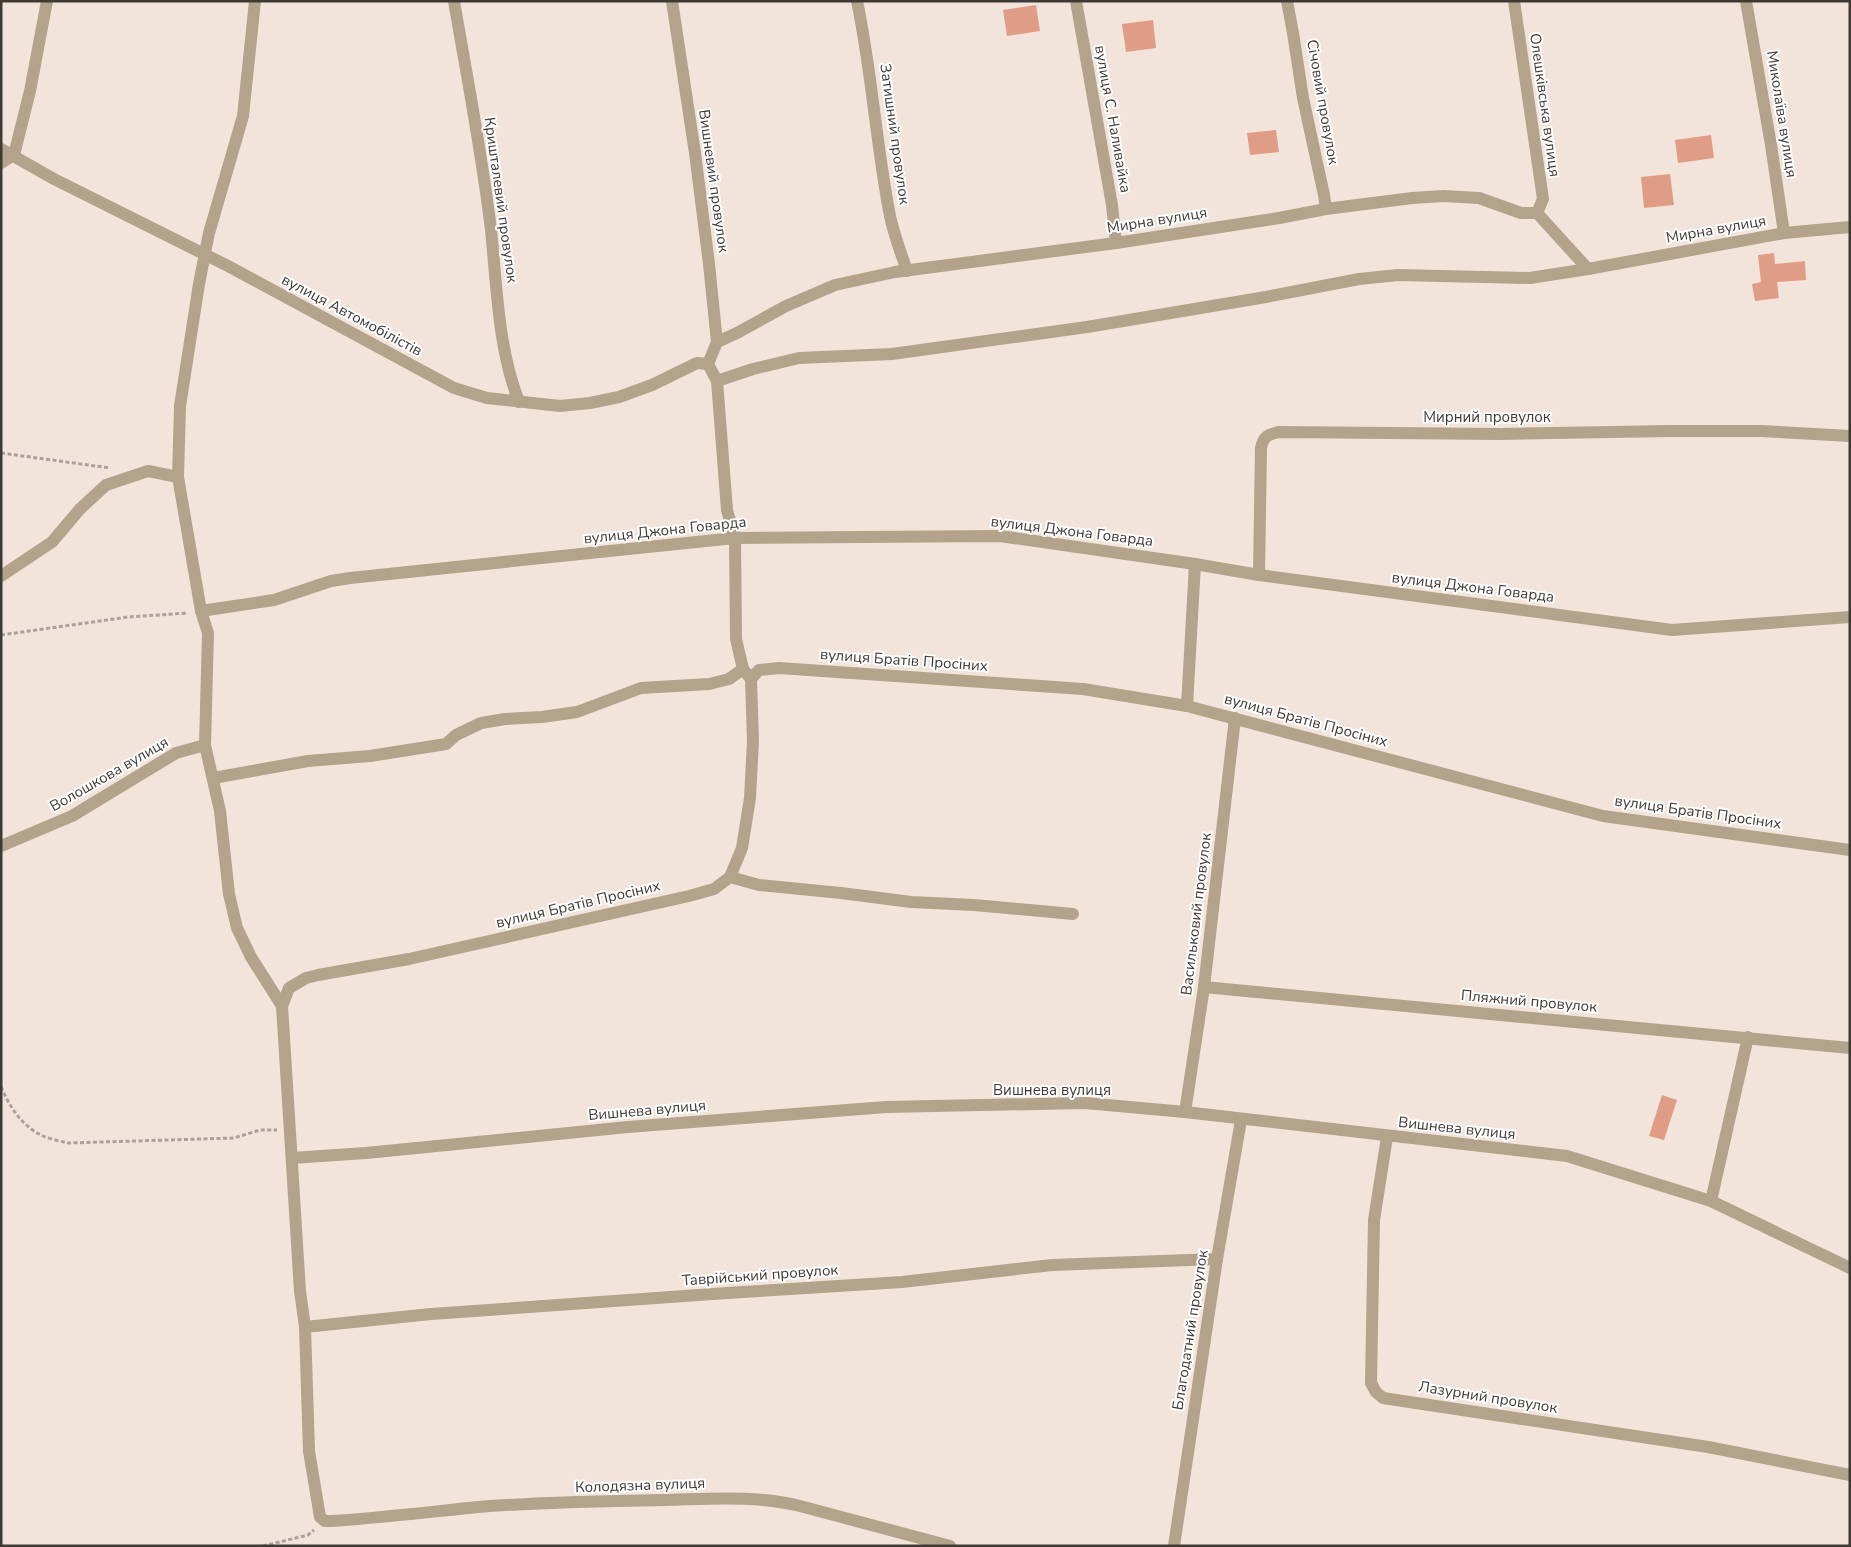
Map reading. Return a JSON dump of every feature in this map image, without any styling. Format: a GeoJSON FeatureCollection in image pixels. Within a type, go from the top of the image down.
{"type":"FeatureCollection","features":[{"type":"Feature","properties":{"kind":"street"},"geometry":{"type":"LineString","coordinates":[[1,163],[14,155],[30,91],[47,1]]}},
{"type":"Feature","properties":{"kind":"street"},"geometry":{"type":"LineString","coordinates":[[255,1],[243,116],[208,233],[204,255],[180,406],[178,478],[201,611],[208,633],[205,745],[220,811],[229,894],[237,928],[251,957],[282,1006],[300,1291],[305,1327],[309,1451],[320,1517],[325,1521]]}},
{"type":"Feature","properties":{"kind":"street","name":"Кришталевий провулок"},"geometry":{"type":"LineString","coordinates":[[454,1],[490,228],[500,323],[511,381],[519,402]]}},
{"type":"Feature","properties":{"kind":"street","name":"Вишневий провулок"},"geometry":{"type":"LineString","coordinates":[[672,1],[697,172],[717,342],[708,364]]}},
{"type":"Feature","properties":{"kind":"street","name":"Затишний провулок"},"geometry":{"type":"LineString","coordinates":[[857,1],[864,38],[882,170],[891,218],[907,271]]}},
{"type":"Feature","properties":{"kind":"street","name":"вулиця С. Наливайка"},"geometry":{"type":"LineString","coordinates":[[1076,1],[1112,205],[1116,243]]}},
{"type":"Feature","properties":{"kind":"street","name":"Січовий провулок"},"geometry":{"type":"LineString","coordinates":[[1287,1],[1294,33],[1303,98],[1326,209]]}},
{"type":"Feature","properties":{"kind":"street","name":"Олешківська вулиця"},"geometry":{"type":"LineString","coordinates":[[1514,1],[1543,199],[1537,213]]}},
{"type":"Feature","properties":{"kind":"street","name":"Миколаїва вулиця"},"geometry":{"type":"LineString","coordinates":[[1746,1],[1784,233]]}},
{"type":"Feature","properties":{"kind":"street","name":"вулиця Автомобілістів"},"geometry":{"type":"LineString","coordinates":[[1,149],[54,179],[228,266],[454,388],[487,398],[560,406],[620,397],[652,385],[696,363],[708,364]]}},
{"type":"Feature","properties":{"kind":"street","name":"Мирна вулиця"},"geometry":{"type":"LineString","coordinates":[[717,342],[737,334],[786,306],[835,285],[907,271],[1116,243],[1326,209],[1442,196],[1479,198],[1521,213],[1537,213]]}},
{"type":"Feature","properties":{"kind":"street"},"geometry":{"type":"LineString","coordinates":[[1537,213],[1588,269]]}},
{"type":"Feature","properties":{"kind":"street","name":"Мирна вулиця"},"geometry":{"type":"LineString","coordinates":[[718,381],[753,368],[799,358],[892,354],[1087,327],[1266,297],[1359,279],[1398,275],[1530,278],[1784,233],[1850,227]]}},
{"type":"Feature","properties":{"kind":"street"},"geometry":{"type":"LineString","coordinates":[[708,364],[718,381],[727,510],[735,538],[736,639],[747,674],[752,741],[750,798],[742,848],[730,877],[759,885],[911,902],[974,905],[1073,914]]}},
{"type":"Feature","properties":{"kind":"street","name":"Мирний провулок"},"geometry":{"type":"LineString","coordinates":[[1259,575],[1261,448],[1262,441],[1272,433],[1500,434],[1761,431],[1850,436]]}},
{"type":"Feature","properties":{"kind":"street"},"geometry":{"type":"LineString","coordinates":[[1,576],[52,542],[80,509],[106,485],[148,471],[178,478]]}},
{"type":"Feature","properties":{"kind":"street","name":"вулиця Джона Говарда"},"geometry":{"type":"LineString","coordinates":[[201,611],[274,600],[331,581],[350,578],[735,538],[1000,536],[1259,575],[1672,630],[1850,617]]}},
{"type":"Feature","properties":{"kind":"street"},"geometry":{"type":"LineString","coordinates":[[1187,706],[1195,564]]}},
{"type":"Feature","properties":{"kind":"street","name":"вулиця Братів Просіних"},"geometry":{"type":"LineString","coordinates":[[213,778],[342,757],[370,756],[446,744],[456,735],[481,723],[577,712],[642,688],[709,684],[759,670],[779,668],[1083,689],[1187,706],[1603,816],[1850,850]]}},
{"type":"Feature","properties":{"kind":"street","name":"Васильковий провулок"},"geometry":{"type":"LineString","coordinates":[[1185,1112],[1204,987],[1235,718]]}},
{"type":"Feature","properties":{"kind":"street","name":"Волошкова вулиця"},"geometry":{"type":"LineString","coordinates":[[1,846],[72,816],[176,753],[205,745]]}},
{"type":"Feature","properties":{"kind":"street","name":"вулиця Братів Просіних"},"geometry":{"type":"LineString","coordinates":[[282,1006],[290,988],[297,982],[312,976],[409,959],[689,896],[714,889],[730,877]]}},
{"type":"Feature","properties":{"kind":"street","name":"Пляжний провулок"},"geometry":{"type":"LineString","coordinates":[[1204,987],[1850,1048]]}},
{"type":"Feature","properties":{"kind":"street"},"geometry":{"type":"LineString","coordinates":[[1711,1201],[1748,1037]]}},
{"type":"Feature","properties":{"kind":"street","name":"Вишнева вулиця"},"geometry":{"type":"LineString","coordinates":[[292,1158],[366,1153],[628,1127],[886,1107],[1085,1104],[1185,1112],[1387,1137],[1567,1156],[1711,1201],[1850,1268]]}},
{"type":"Feature","properties":{"kind":"street","name":"Благодатний провулок"},"geometry":{"type":"LineString","coordinates":[[1174,1546],[1217,1259],[1241,1120]]}},
{"type":"Feature","properties":{"kind":"street","name":"Лазурний провулок"},"geometry":{"type":"LineString","coordinates":[[1387,1137],[1374,1220],[1371,1383],[1376,1392],[1383,1398],[1708,1447],[1843,1472],[1850,1475]]}},
{"type":"Feature","properties":{"kind":"street","name":"Таврійський провулок"},"geometry":{"type":"LineString","coordinates":[[305,1327],[431,1314],[902,1282],[1052,1265],[1217,1259]]}},
{"type":"Feature","properties":{"kind":"street","name":"Колодязна вулиця"},"geometry":{"type":"LineString","coordinates":[[325,1521],[372,1519],[480,1507],[621,1501],[779,1500],[950,1546]]}},
{"type":"Feature","properties":{"kind":"path"},"geometry":{"type":"LineString","coordinates":[[1,453],[111,468]]}},
{"type":"Feature","properties":{"kind":"path"},"geometry":{"type":"LineString","coordinates":[[1,636],[128,617],[201,611]]}},
{"type":"Feature","properties":{"kind":"path"},"geometry":{"type":"LineString","coordinates":[[1,1087],[8,1102],[22,1122],[42,1136],[68,1143],[234,1138],[260,1130],[280,1130],[289,1134]]}},
{"type":"Feature","properties":{"kind":"path"},"geometry":{"type":"LineString","coordinates":[[263,1546],[308,1535],[325,1521]]}},
{"type":"Feature","properties":{"kind":"building"},"geometry":{"type":"Polygon","coordinates":[[[1036,5],[1040,31],[1007,36],[1003,10],[1036,5]]]}},
{"type":"Feature","properties":{"kind":"building"},"geometry":{"type":"Polygon","coordinates":[[[1153,20],[1156,48],[1126,52],[1122,24],[1153,20]]]}},
{"type":"Feature","properties":{"kind":"building"},"geometry":{"type":"Polygon","coordinates":[[[1276,130],[1279,152],[1250,155],[1247,133],[1276,130]]]}},
{"type":"Feature","properties":{"kind":"building"},"geometry":{"type":"Polygon","coordinates":[[[1711,135],[1714,158],[1678,163],[1675,140],[1711,135]]]}},
{"type":"Feature","properties":{"kind":"building"},"geometry":{"type":"Polygon","coordinates":[[[1670,174],[1674,205],[1644,208],[1641,177],[1670,174]]]}},
{"type":"Feature","properties":{"kind":"building"},"geometry":{"type":"Polygon","coordinates":[[[1774,253],[1775,264],[1805,261],[1806,280],[1777,282],[1779,298],[1755,301],[1752,284],[1761,282],[1758,255],[1774,253]]]}},
{"type":"Feature","properties":{"kind":"building"},"geometry":{"type":"Polygon","coordinates":[[[1662,1095],[1677,1100],[1664,1140],[1649,1136],[1662,1095]]]}}]}
